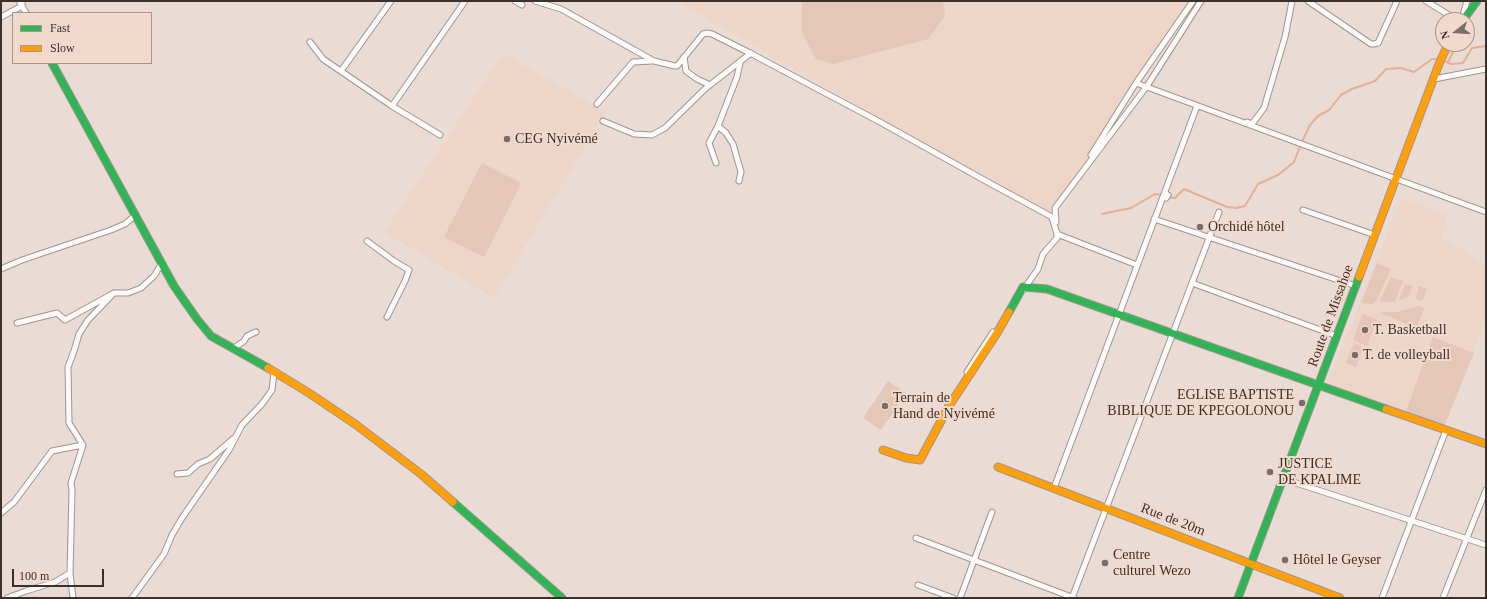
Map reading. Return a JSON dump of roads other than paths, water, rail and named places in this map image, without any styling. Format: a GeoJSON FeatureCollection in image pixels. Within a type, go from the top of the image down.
{"type":"FeatureCollection","features":[{"type":"Feature","properties":{"kind":"street"},"geometry":{"type":"LineString","coordinates":[[341,71],[391,1]]}},
{"type":"Feature","properties":{"kind":"street"},"geometry":{"type":"LineString","coordinates":[[392,106],[466,1]]}},
{"type":"Feature","properties":{"kind":"street"},"geometry":{"type":"LineString","coordinates":[[515,1],[522,5]]}},
{"type":"Feature","properties":{"kind":"street"},"geometry":{"type":"LineString","coordinates":[[535,1],[561,9],[630,49],[654,61],[675,66],[677,66],[703,34],[707,33],[751,53],[1052,217],[1057,234],[1138,265]]}},
{"type":"Feature","properties":{"kind":"street"},"geometry":{"type":"LineString","coordinates":[[1052,217],[1136,83],[1193,1]]}},
{"type":"Feature","properties":{"kind":"street"},"geometry":{"type":"LineString","coordinates":[[956,390],[977,356],[1038,269],[1043,254],[1057,238],[1055,208],[1147,86],[1201,1]]}},
{"type":"Feature","properties":{"kind":"street"},"geometry":{"type":"LineString","coordinates":[[1147,86],[1197,106],[1224,113],[1252,124],[1264,108],[1286,37],[1291,1]]}},
{"type":"Feature","properties":{"kind":"street"},"geometry":{"type":"LineString","coordinates":[[1268,99],[1282,54],[1291,1]]}},
{"type":"Feature","properties":{"kind":"street"},"geometry":{"type":"LineString","coordinates":[[1308,1],[1371,44],[1378,43],[1397,1]]}},
{"type":"Feature","properties":{"kind":"street"},"geometry":{"type":"LineString","coordinates":[[1426,1],[1444,12]]}},
{"type":"Feature","properties":{"kind":"street"},"geometry":{"type":"LineString","coordinates":[[1464,12],[1467,1]]}},
{"type":"Feature","properties":{"kind":"street"},"geometry":{"type":"LineString","coordinates":[[1468,12],[1477,1]]}},
{"type":"Feature","properties":{"kind":"street"},"geometry":{"type":"LineString","coordinates":[[1,17],[21,3],[26,12]]}},
{"type":"Feature","properties":{"kind":"street"},"geometry":{"type":"LineString","coordinates":[[310,42],[323,59],[392,106],[440,135]]}},
{"type":"Feature","properties":{"kind":"street","name":"Route de Missahoe"},"geometry":{"type":"LineString","coordinates":[[1238,598],[1444,52]]}},
{"type":"Feature","properties":{"kind":"street"},"geometry":{"type":"LineString","coordinates":[[603,121],[634,134],[652,135],[665,128],[710,85],[751,53]]}},
{"type":"Feature","properties":{"kind":"street"},"geometry":{"type":"LineString","coordinates":[[684,57],[686,71],[697,79],[710,85]]}},
{"type":"Feature","properties":{"kind":"street"},"geometry":{"type":"LineString","coordinates":[[597,104],[633,62],[654,61]]}},
{"type":"Feature","properties":{"kind":"street"},"geometry":{"type":"LineString","coordinates":[[716,163],[709,143],[718,126],[737,77],[740,63]]}},
{"type":"Feature","properties":{"kind":"street"},"geometry":{"type":"LineString","coordinates":[[53,64],[174,286],[211,336],[309,393],[355,424],[421,474],[490,533],[562,598]]}},
{"type":"Feature","properties":{"kind":"street"},"geometry":{"type":"LineString","coordinates":[[1434,79],[1486,69]]}},
{"type":"Feature","properties":{"kind":"street"},"geometry":{"type":"LineString","coordinates":[[1136,83],[1486,212]]}},
{"type":"Feature","properties":{"kind":"street"},"geometry":{"type":"LineString","coordinates":[[1054,488],[1197,106]]}},
{"type":"Feature","properties":{"kind":"street"},"geometry":{"type":"LineString","coordinates":[[718,126],[733,144],[741,172],[740,181]]}},
{"type":"Feature","properties":{"kind":"street"},"geometry":{"type":"LineString","coordinates":[[1303,210],[1375,235]]}},
{"type":"Feature","properties":{"kind":"street"},"geometry":{"type":"LineString","coordinates":[[916,538],[1073,598],[1219,212]]}},
{"type":"Feature","properties":{"kind":"street"},"geometry":{"type":"LineString","coordinates":[[1,269],[22,260],[111,230],[125,224],[136,215]]}},
{"type":"Feature","properties":{"kind":"street"},"geometry":{"type":"LineString","coordinates":[[1154,219],[1356,286]]}},
{"type":"Feature","properties":{"kind":"street"},"geometry":{"type":"LineString","coordinates":[[367,241],[408,270],[405,281],[387,317]]}},
{"type":"Feature","properties":{"kind":"street"},"geometry":{"type":"LineString","coordinates":[[17,323],[57,313],[65,320],[114,293],[128,293],[141,288],[154,276],[162,263]]}},
{"type":"Feature","properties":{"kind":"street"},"geometry":{"type":"LineString","coordinates":[[1192,283],[1337,336]]}},
{"type":"Feature","properties":{"kind":"street"},"geometry":{"type":"LineString","coordinates":[[883,450],[906,458],[920,460],[949,406],[997,333],[1023,287],[1047,289],[1486,444]]}},
{"type":"Feature","properties":{"kind":"street"},"geometry":{"type":"LineString","coordinates":[[73,598],[70,573],[71,483],[83,445],[69,423],[68,367],[79,334],[88,320],[114,293]]}},
{"type":"Feature","properties":{"kind":"street"},"geometry":{"type":"LineString","coordinates":[[234,348],[244,341],[247,336],[256,332]]}},
{"type":"Feature","properties":{"kind":"street"},"geometry":{"type":"LineString","coordinates":[[132,598],[164,554],[172,535],[182,518],[215,472],[242,425],[262,404],[272,390],[274,373]]}},
{"type":"Feature","properties":{"kind":"street"},"geometry":{"type":"LineString","coordinates":[[1382,598],[1446,430]]}},
{"type":"Feature","properties":{"kind":"street"},"geometry":{"type":"LineString","coordinates":[[177,474],[188,473],[198,464],[210,459],[235,437]]}},
{"type":"Feature","properties":{"kind":"street"},"geometry":{"type":"LineString","coordinates":[[1,513],[14,502],[52,451],[83,445]]}},
{"type":"Feature","properties":{"kind":"street","name":"Rue de 20m"},"geometry":{"type":"LineString","coordinates":[[998,466],[1340,598]]}},
{"type":"Feature","properties":{"kind":"street"},"geometry":{"type":"LineString","coordinates":[[1284,479],[1486,545]]}},
{"type":"Feature","properties":{"kind":"street"},"geometry":{"type":"LineString","coordinates":[[1443,598],[1486,490]]}},
{"type":"Feature","properties":{"kind":"street"},"geometry":{"type":"LineString","coordinates":[[960,598],[992,512]]}},
{"type":"Feature","properties":{"kind":"street"},"geometry":{"type":"LineString","coordinates":[[7,598],[26,590],[55,582],[70,573]]}},
{"type":"Feature","properties":{"kind":"street"},"geometry":{"type":"LineString","coordinates":[[918,585],[953,598]]}},
{"type":"Feature","properties":{"kind":"waterway"},"geometry":{"type":"LineString","coordinates":[[1168,197],[1175,198],[1184,189],[1227,207],[1236,208],[1245,206],[1258,184],[1278,175],[1294,162],[1310,125],[1318,116],[1329,110],[1341,95],[1352,89],[1375,81],[1386,69],[1401,68],[1414,72],[1432,59],[1439,59],[1451,64],[1463,63],[1472,48],[1486,46]]}},
{"type":"Feature","properties":{"kind":"waterway"},"geometry":{"type":"LineString","coordinates":[[1448,62],[1453,52]]}},
{"type":"Feature","properties":{"kind":"waterway"},"geometry":{"type":"LineString","coordinates":[[1102,214],[1131,208],[1155,194],[1162,195]]}},
{"type":"Feature","properties":{"kind":"place","name":"CEG Nyivémé"},"geometry":{"type":"Point","coordinates":[507,139]}},
{"type":"Feature","properties":{"kind":"place","name":"Orchidé hôtel"},"geometry":{"type":"Point","coordinates":[1200,227]}},
{"type":"Feature","properties":{"kind":"place","name":"T. Basketball"},"geometry":{"type":"Point","coordinates":[1365,330]}},
{"type":"Feature","properties":{"kind":"place","name":"T. de volleyball"},"geometry":{"type":"Point","coordinates":[1355,355]}},
{"type":"Feature","properties":{"kind":"place","name":"EGLISE BAPTISTE BIBLIQUE DE KPEGOLONOU"},"geometry":{"type":"Point","coordinates":[1302,403]}},
{"type":"Feature","properties":{"kind":"place","name":"Terrain de Hand de Nyivémé"},"geometry":{"type":"Point","coordinates":[885,406]}},
{"type":"Feature","properties":{"kind":"place","name":"JUSTICE DE KPALIME"},"geometry":{"type":"Point","coordinates":[1270,472]}},
{"type":"Feature","properties":{"kind":"place","name":"Hôtel le Geyser"},"geometry":{"type":"Point","coordinates":[1285,560]}},
{"type":"Feature","properties":{"kind":"place","name":"Centre culturel Wezo"},"geometry":{"type":"Point","coordinates":[1105,563]}}]}
